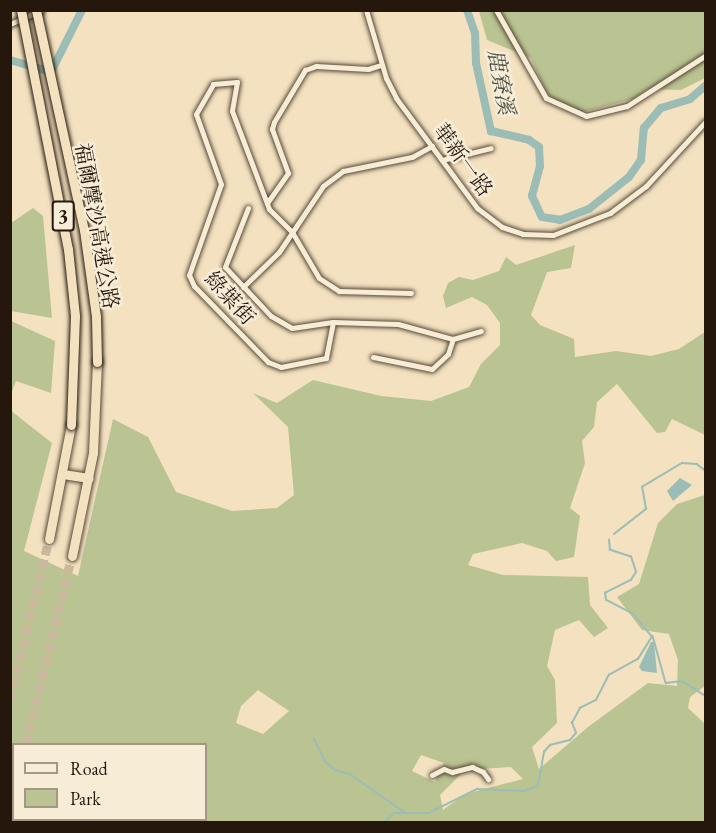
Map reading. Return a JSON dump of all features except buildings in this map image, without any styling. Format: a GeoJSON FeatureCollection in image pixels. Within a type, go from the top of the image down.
{"type":"FeatureCollection","features":[{"type":"Feature","properties":{"kind":"highway","name":"福爾摩沙高速公路"},"geometry":{"type":"LineString","coordinates":[[21,10],[68,249],[75,316],[70,425],[63,474],[49,539]]}},
{"type":"Feature","properties":{"kind":"highway","name":"福爾摩沙高速公路"},"geometry":{"type":"LineString","coordinates":[[36,10],[84,230],[96,317],[97,362],[89,478],[72,556]]}},
{"type":"Feature","properties":{"kind":"highway"},"geometry":{"type":"LineString","coordinates":[[63,474],[89,478]]}},
{"type":"Feature","properties":{"kind":"street"},"geometry":{"type":"LineString","coordinates":[[10,24],[41,10]]}},
{"type":"Feature","properties":{"kind":"street","name":"華新一路"},"geometry":{"type":"LineString","coordinates":[[366,10],[381,65],[393,93],[488,218],[523,234],[553,235],[595,222],[634,196],[705,121]]}},
{"type":"Feature","properties":{"kind":"street"},"geometry":{"type":"LineString","coordinates":[[496,10],[546,98],[586,116],[627,106],[705,55]]}},
{"type":"Feature","properties":{"kind":"street"},"geometry":{"type":"LineString","coordinates":[[381,65],[368,69],[316,66],[305,70],[274,122],[272,129],[288,173],[267,203],[292,232],[319,278],[339,291],[411,293]]}},
{"type":"Feature","properties":{"kind":"street","name":"綠葉街"},"geometry":{"type":"LineString","coordinates":[[248,208],[226,271],[271,316],[292,328],[333,322],[326,358],[281,367],[268,363],[194,286],[189,275],[221,184],[196,114],[213,84],[237,82],[232,111],[267,203]]}},
{"type":"Feature","properties":{"kind":"street","name":"綠葉街"},"geometry":{"type":"LineString","coordinates":[[243,287],[279,252],[323,186],[343,171],[412,157],[432,146]]}},
{"type":"Feature","properties":{"kind":"street"},"geometry":{"type":"LineString","coordinates":[[442,160],[491,148]]}},
{"type":"Feature","properties":{"kind":"street"},"geometry":{"type":"LineString","coordinates":[[333,322],[398,324],[453,339],[481,331]]}},
{"type":"Feature","properties":{"kind":"street"},"geometry":{"type":"LineString","coordinates":[[373,357],[432,369],[448,354],[453,339]]}},
{"type":"Feature","properties":{"kind":"street"},"geometry":{"type":"LineString","coordinates":[[432,775],[444,769],[452,772],[472,767],[483,772],[488,779]]}},
{"type":"Feature","properties":{"kind":"green space"},"geometry":{"type":"Polygon","coordinates":[[[479,11],[705,11],[705,78],[681,90],[648,89],[633,99],[583,112],[557,102],[546,92],[531,58],[487,40],[479,11]]]}},
{"type":"Feature","properties":{"kind":"green space"},"geometry":{"type":"Polygon","coordinates":[[[33,208],[43,216],[52,318],[11,311],[11,223],[33,208]]]}},
{"type":"Feature","properties":{"kind":"green space"},"geometry":{"type":"Polygon","coordinates":[[[575,245],[571,268],[547,272],[531,315],[540,325],[574,339],[575,357],[616,351],[651,356],[679,349],[705,332],[705,435],[672,419],[665,432],[657,433],[617,384],[597,402],[594,427],[582,441],[585,463],[570,508],[580,516],[574,557],[556,561],[547,551],[522,543],[473,554],[468,565],[503,575],[588,577],[590,605],[608,628],[594,637],[579,620],[555,630],[547,666],[555,680],[557,723],[532,747],[539,769],[588,727],[648,683],[677,686],[678,660],[669,634],[642,630],[617,597],[639,584],[658,523],[677,504],[705,495],[705,686],[690,697],[688,708],[705,724],[705,822],[11,822],[10,410],[52,443],[24,551],[78,576],[113,419],[148,437],[176,492],[232,511],[277,508],[294,495],[288,427],[253,393],[277,403],[313,380],[381,396],[431,401],[469,387],[481,364],[500,345],[500,323],[487,305],[472,297],[446,308],[443,296],[448,283],[459,277],[473,280],[499,271],[506,257],[516,265],[575,245]],[[258,690],[241,706],[236,723],[263,734],[289,711],[258,690]],[[421,755],[412,771],[435,782],[444,763],[421,755]],[[511,767],[465,770],[440,795],[443,810],[465,794],[523,779],[511,767]]]}},
{"type":"Feature","properties":{"kind":"green space"},"geometry":{"type":"Polygon","coordinates":[[[11,321],[55,341],[51,393],[16,381],[11,394],[11,321]]]}},
{"type":"Feature","properties":{"kind":"water"},"geometry":{"type":"Polygon","coordinates":[[[680,478],[692,485],[673,501],[667,491],[680,478]]]}},
{"type":"Feature","properties":{"kind":"water"},"geometry":{"type":"Polygon","coordinates":[[[651,642],[654,642],[657,673],[642,671],[639,667],[651,642]]]}},
{"type":"Feature","properties":{"kind":"waterway","name":"鹿寮溪"},"geometry":{"type":"LineString","coordinates":[[10,60],[51,72],[82,10]]}},
{"type":"Feature","properties":{"kind":"waterway","name":"鹿寮溪"},"geometry":{"type":"LineString","coordinates":[[467,10],[475,33],[476,63],[491,131],[529,140],[539,147],[540,166],[532,196],[542,217],[560,220],[589,209],[629,177],[641,160],[644,128],[661,108],[690,99],[706,85]]}},
{"type":"Feature","properties":{"kind":"waterway"},"geometry":{"type":"LineString","coordinates":[[614,534],[646,509],[642,487],[682,463],[697,464],[706,471]]}},
{"type":"Feature","properties":{"kind":"waterway"},"geometry":{"type":"LineString","coordinates":[[384,822],[395,813],[429,813],[477,789],[524,791],[538,786],[544,752],[550,745],[570,740],[576,733],[572,723],[580,708],[596,700],[609,675],[638,659],[652,637],[633,614],[606,600],[605,593],[631,580],[636,572],[631,557],[610,550],[609,540]]}},
{"type":"Feature","properties":{"kind":"waterway"},"geometry":{"type":"LineString","coordinates":[[653,636],[666,683],[682,681],[706,696]]}},
{"type":"Feature","properties":{"kind":"waterway"},"geometry":{"type":"LineString","coordinates":[[314,738],[325,761],[335,770],[350,774],[406,813]]}},
{"type":"Feature","properties":{"kind":"tunnel"},"geometry":{"type":"LineString","coordinates":[[10,699],[49,539]]}},
{"type":"Feature","properties":{"kind":"tunnel"},"geometry":{"type":"LineString","coordinates":[[26,743],[72,556]]}},
{"type":"Feature","properties":{"kind":"tunnel"},"geometry":{"type":"LineString","coordinates":[[10,808],[12,802]]}}]}
